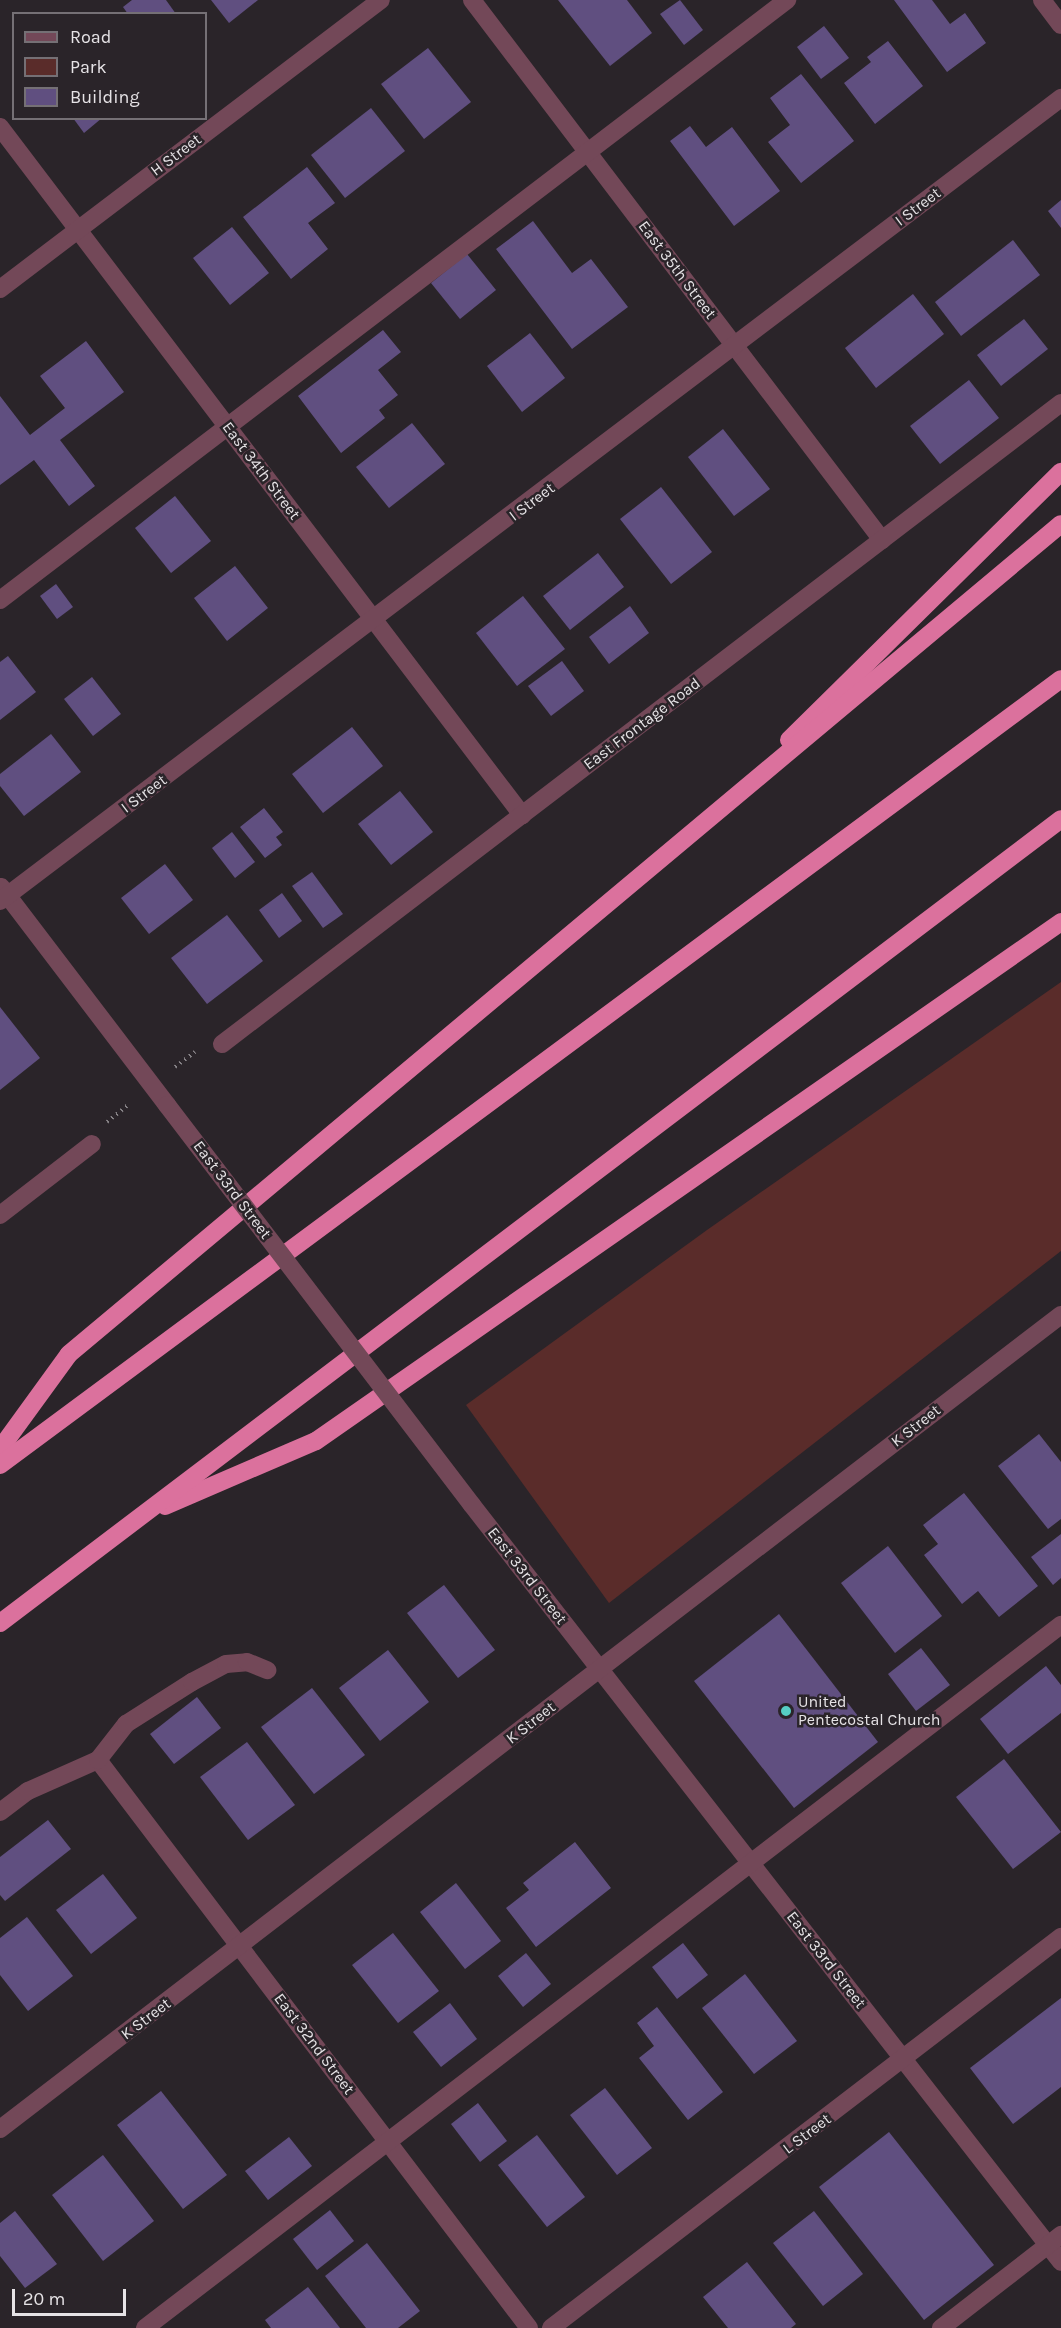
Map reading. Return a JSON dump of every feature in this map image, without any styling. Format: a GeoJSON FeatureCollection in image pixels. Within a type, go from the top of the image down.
{"type":"FeatureCollection","features":[{"type":"Feature","properties":{"kind":"highway"},"geometry":{"type":"LineString","coordinates":[[687,840],[1061,472]]}},
{"type":"Feature","properties":{"kind":"highway"},"geometry":{"type":"LineString","coordinates":[[0,1449],[69,1354],[687,840],[1061,524]]}},
{"type":"Feature","properties":{"kind":"highway"},"geometry":{"type":"LineString","coordinates":[[0,1465],[1061,679]]}},
{"type":"Feature","properties":{"kind":"highway"},"geometry":{"type":"LineString","coordinates":[[0,1623],[1061,819]]}},
{"type":"Feature","properties":{"kind":"highway"},"geometry":{"type":"LineString","coordinates":[[139,1517],[316,1441],[1061,922]]}},
{"type":"Feature","properties":{"kind":"street","name":"H Street"},"geometry":{"type":"LineString","coordinates":[[0,290],[381,0]]}},
{"type":"Feature","properties":{"kind":"street","name":"East 35th Street"},"geometry":{"type":"LineString","coordinates":[[472,0],[882,540]]}},
{"type":"Feature","properties":{"kind":"street"},"geometry":{"type":"LineString","coordinates":[[0,600],[788,0]]}},
{"type":"Feature","properties":{"kind":"street"},"geometry":{"type":"LineString","coordinates":[[1042,0],[1061,25]]}},
{"type":"Feature","properties":{"kind":"street","name":"I Street"},"geometry":{"type":"LineString","coordinates":[[2,894],[375,621],[1061,98]]}},
{"type":"Feature","properties":{"kind":"street","name":"East 34th Street"},"geometry":{"type":"LineString","coordinates":[[0,127],[522,815]]}},
{"type":"Feature","properties":{"kind":"street","name":"East Frontage Road"},"geometry":{"type":"LineString","coordinates":[[222,1044],[1061,403]]}},
{"type":"Feature","properties":{"kind":"street","name":"East 33rd Street"},"geometry":{"type":"LineString","coordinates":[[2,894],[167,1105],[472,1505],[904,2060],[1055,2240],[1061,2262]]}},
{"type":"Feature","properties":{"kind":"street"},"geometry":{"type":"LineString","coordinates":[[0,1215],[93,1144]]}},
{"type":"Feature","properties":{"kind":"street","name":"K Street"},"geometry":{"type":"LineString","coordinates":[[0,2129],[1061,1315]]}},
{"type":"Feature","properties":{"kind":"street"},"geometry":{"type":"LineString","coordinates":[[145,2328],[1061,1625]]}},
{"type":"Feature","properties":{"kind":"street"},"geometry":{"type":"LineString","coordinates":[[0,1812],[28,1791],[98,1760],[126,1724],[201,1677],[226,1664],[247,1662],[267,1670]]}},
{"type":"Feature","properties":{"kind":"street","name":"East 32nd Street"},"geometry":{"type":"LineString","coordinates":[[98,1760],[529,2328]]}},
{"type":"Feature","properties":{"kind":"street","name":"L Street"},"geometry":{"type":"LineString","coordinates":[[551,2328],[904,2060],[1061,1937]]}},
{"type":"Feature","properties":{"kind":"street"},"geometry":{"type":"LineString","coordinates":[[941,2328],[1055,2240]]}},
{"type":"Feature","properties":{"kind":"green space"},"geometry":{"type":"Polygon","coordinates":[[[1061,982],[1061,1251],[609,1603],[466,1405],[707,1230],[1061,982]]]}},
{"type":"Feature","properties":{"kind":"building"},"geometry":{"type":"Polygon","coordinates":[[[132,0],[166,0],[175,12],[127,12],[123,7],[132,0]]]}},
{"type":"Feature","properties":{"kind":"building"},"geometry":{"type":"Polygon","coordinates":[[[211,0],[258,0],[229,23],[211,0]]]}},
{"type":"Feature","properties":{"kind":"building"},"geometry":{"type":"Polygon","coordinates":[[[558,0],[627,0],[652,33],[610,66],[558,0]]]}},
{"type":"Feature","properties":{"kind":"building"},"geometry":{"type":"Polygon","coordinates":[[[680,0],[703,30],[684,45],[660,14],[680,0]]]}},
{"type":"Feature","properties":{"kind":"building"},"geometry":{"type":"Polygon","coordinates":[[[894,0],[932,0],[950,24],[965,13],[986,43],[947,72],[894,0]]]}},
{"type":"Feature","properties":{"kind":"building"},"geometry":{"type":"Polygon","coordinates":[[[824,26],[849,58],[821,79],[797,47],[824,26]]]}},
{"type":"Feature","properties":{"kind":"building"},"geometry":{"type":"Polygon","coordinates":[[[888,41],[923,86],[875,124],[844,83],[871,62],[867,57],[888,41]]]}},
{"type":"Feature","properties":{"kind":"building"},"geometry":{"type":"Polygon","coordinates":[[[428,48],[471,102],[424,139],[381,84],[428,48]]]}},
{"type":"Feature","properties":{"kind":"building"},"geometry":{"type":"Polygon","coordinates":[[[801,74],[854,141],[801,183],[768,142],[790,125],[770,98],[801,74]]]}},
{"type":"Feature","properties":{"kind":"building"},"geometry":{"type":"Polygon","coordinates":[[[371,108],[405,151],[345,198],[311,155],[371,108]]]}},
{"type":"Feature","properties":{"kind":"building"},"geometry":{"type":"Polygon","coordinates":[[[74,120],[100,120],[84,133],[74,120]]]}},
{"type":"Feature","properties":{"kind":"building"},"geometry":{"type":"Polygon","coordinates":[[[690,126],[706,147],[732,127],[780,191],[734,226],[670,141],[690,126]]]}},
{"type":"Feature","properties":{"kind":"building"},"geometry":{"type":"Polygon","coordinates":[[[307,167],[335,203],[308,223],[328,249],[291,279],[243,217],[307,167]]]}},
{"type":"Feature","properties":{"kind":"building"},"geometry":{"type":"Polygon","coordinates":[[[1061,200],[1061,228],[1048,211],[1061,200]]]}},
{"type":"Feature","properties":{"kind":"building"},"geometry":{"type":"Polygon","coordinates":[[[533,221],[572,273],[591,259],[628,307],[572,349],[496,249],[533,221]]]}},
{"type":"Feature","properties":{"kind":"building"},"geometry":{"type":"Polygon","coordinates":[[[232,227],[269,273],[230,305],[193,258],[232,227]]]}},
{"type":"Feature","properties":{"kind":"building"},"geometry":{"type":"Polygon","coordinates":[[[1013,240],[1040,275],[961,336],[935,302],[1013,240]]]}},
{"type":"Feature","properties":{"kind":"building"},"geometry":{"type":"Polygon","coordinates":[[[467,254],[496,290],[460,319],[431,283],[467,254]]]}},
{"type":"Feature","properties":{"kind":"building"},"geometry":{"type":"Polygon","coordinates":[[[913,294],[944,334],[876,388],[845,348],[913,294]]]}},
{"type":"Feature","properties":{"kind":"building"},"geometry":{"type":"Polygon","coordinates":[[[1024,319],[1048,349],[1001,386],[977,355],[1024,319]]]}},
{"type":"Feature","properties":{"kind":"building"},"geometry":{"type":"Polygon","coordinates":[[[383,330],[401,352],[378,370],[398,395],[379,410],[385,418],[341,453],[298,396],[383,330]]]}},
{"type":"Feature","properties":{"kind":"building"},"geometry":{"type":"Polygon","coordinates":[[[530,333],[565,378],[522,412],[487,366],[530,333]]]}},
{"type":"Feature","properties":{"kind":"building"},"geometry":{"type":"Polygon","coordinates":[[[86,341],[124,392],[60,440],[95,486],[69,506],[34,460],[0,485],[0,396],[30,435],[65,408],[40,376],[86,341]]]}},
{"type":"Feature","properties":{"kind":"building"},"geometry":{"type":"Polygon","coordinates":[[[969,380],[999,418],[940,464],[910,426],[969,380]]]}},
{"type":"Feature","properties":{"kind":"building"},"geometry":{"type":"Polygon","coordinates":[[[412,423],[445,464],[389,508],[356,467],[412,423]]]}},
{"type":"Feature","properties":{"kind":"building"},"geometry":{"type":"Polygon","coordinates":[[[723,429],[770,489],[734,516],[688,457],[723,429]]]}},
{"type":"Feature","properties":{"kind":"building"},"geometry":{"type":"Polygon","coordinates":[[[661,487],[712,552],[671,584],[620,519],[661,487]]]}},
{"type":"Feature","properties":{"kind":"building"},"geometry":{"type":"Polygon","coordinates":[[[175,496],[211,541],[171,573],[135,528],[175,496]]]}},
{"type":"Feature","properties":{"kind":"building"},"geometry":{"type":"Polygon","coordinates":[[[598,553],[624,587],[570,630],[543,596],[598,553]]]}},
{"type":"Feature","properties":{"kind":"building"},"geometry":{"type":"Polygon","coordinates":[[[235,566],[268,608],[227,641],[194,598],[235,566]]]}},
{"type":"Feature","properties":{"kind":"building"},"geometry":{"type":"Polygon","coordinates":[[[56,584],[73,607],[57,619],[40,596],[56,584]]]}},
{"type":"Feature","properties":{"kind":"building"},"geometry":{"type":"Polygon","coordinates":[[[523,596],[565,649],[517,686],[476,633],[523,596]]]}},
{"type":"Feature","properties":{"kind":"building"},"geometry":{"type":"Polygon","coordinates":[[[630,606],[649,633],[609,664],[589,637],[630,606]]]}},
{"type":"Feature","properties":{"kind":"building"},"geometry":{"type":"Polygon","coordinates":[[[8,656],[36,692],[0,720],[0,662],[8,656]]]}},
{"type":"Feature","properties":{"kind":"building"},"geometry":{"type":"Polygon","coordinates":[[[562,661],[584,691],[551,716],[528,686],[562,661]]]}},
{"type":"Feature","properties":{"kind":"building"},"geometry":{"type":"Polygon","coordinates":[[[92,677],[121,714],[93,736],[64,699],[92,677]]]}},
{"type":"Feature","properties":{"kind":"building"},"geometry":{"type":"Polygon","coordinates":[[[352,727],[383,766],[323,813],[292,774],[352,727]]]}},
{"type":"Feature","properties":{"kind":"building"},"geometry":{"type":"Polygon","coordinates":[[[51,734],[81,772],[24,816],[0,786],[0,774],[51,734]]]}},
{"type":"Feature","properties":{"kind":"building"},"geometry":{"type":"Polygon","coordinates":[[[400,791],[433,832],[391,865],[358,824],[400,791]]]}},
{"type":"Feature","properties":{"kind":"building"},"geometry":{"type":"Polygon","coordinates":[[[264,808],[283,832],[276,837],[282,845],[265,858],[240,827],[264,808]]]}},
{"type":"Feature","properties":{"kind":"building"},"geometry":{"type":"Polygon","coordinates":[[[232,832],[255,862],[235,878],[212,848],[232,832]]]}},
{"type":"Feature","properties":{"kind":"building"},"geometry":{"type":"Polygon","coordinates":[[[165,864],[193,900],[149,934],[121,898],[165,864]]]}},
{"type":"Feature","properties":{"kind":"building"},"geometry":{"type":"Polygon","coordinates":[[[312,872],[343,914],[323,928],[292,886],[312,872]]]}},
{"type":"Feature","properties":{"kind":"building"},"geometry":{"type":"Polygon","coordinates":[[[282,893],[302,921],[279,938],[259,910],[282,893]]]}},
{"type":"Feature","properties":{"kind":"building"},"geometry":{"type":"Polygon","coordinates":[[[227,915],[263,961],[207,1004],[171,958],[227,915]]]}},
{"type":"Feature","properties":{"kind":"building"},"geometry":{"type":"Polygon","coordinates":[[[0,1007],[40,1058],[0,1090],[0,1007]]]}},
{"type":"Feature","properties":{"kind":"building"},"geometry":{"type":"Polygon","coordinates":[[[1039,1434],[1061,1462],[1061,1519],[1048,1529],[998,1466],[1039,1434]]]}},
{"type":"Feature","properties":{"kind":"building"},"geometry":{"type":"Polygon","coordinates":[[[964,1493],[1038,1586],[999,1617],[978,1591],[962,1604],[924,1555],[938,1544],[923,1525],[964,1493]]]}},
{"type":"Feature","properties":{"kind":"building"},"geometry":{"type":"Polygon","coordinates":[[[1061,1534],[1061,1578],[1053,1585],[1031,1557],[1061,1534]]]}},
{"type":"Feature","properties":{"kind":"building"},"geometry":{"type":"Polygon","coordinates":[[[888,1546],[942,1616],[895,1653],[841,1583],[888,1546]]]}},
{"type":"Feature","properties":{"kind":"building"},"geometry":{"type":"Polygon","coordinates":[[[444,1585],[495,1650],[458,1678],[407,1613],[444,1585]]]}},
{"type":"Feature","properties":{"kind":"building","name":"United Pentecostal Church"},"geometry":{"type":"Polygon","coordinates":[[[779,1614],[878,1742],[794,1808],[694,1681],[779,1614]]]}},
{"type":"Feature","properties":{"kind":"building"},"geometry":{"type":"Polygon","coordinates":[[[921,1648],[950,1685],[916,1711],[888,1674],[921,1648]]]}},
{"type":"Feature","properties":{"kind":"building"},"geometry":{"type":"Polygon","coordinates":[[[388,1650],[429,1702],[380,1741],[339,1688],[388,1650]]]}},
{"type":"Feature","properties":{"kind":"building"},"geometry":{"type":"Polygon","coordinates":[[[1046,1666],[1061,1685],[1061,1713],[1008,1754],[980,1719],[1046,1666]]]}},
{"type":"Feature","properties":{"kind":"building"},"geometry":{"type":"Polygon","coordinates":[[[312,1688],[365,1755],[314,1794],[261,1727],[312,1688]]]}},
{"type":"Feature","properties":{"kind":"building"},"geometry":{"type":"Polygon","coordinates":[[[197,1697],[221,1728],[174,1764],[150,1734],[197,1697]]]}},
{"type":"Feature","properties":{"kind":"building"},"geometry":{"type":"Polygon","coordinates":[[[247,1742],[295,1805],[248,1840],[200,1777],[247,1742]]]}},
{"type":"Feature","properties":{"kind":"building"},"geometry":{"type":"Polygon","coordinates":[[[1004,1759],[1061,1832],[1013,1869],[956,1797],[1004,1759]]]}},
{"type":"Feature","properties":{"kind":"building"},"geometry":{"type":"Polygon","coordinates":[[[48,1820],[71,1849],[5,1901],[0,1895],[0,1857],[48,1820]]]}},
{"type":"Feature","properties":{"kind":"building"},"geometry":{"type":"Polygon","coordinates":[[[575,1842],[611,1888],[536,1947],[506,1908],[529,1890],[523,1883],[575,1842]]]}},
{"type":"Feature","properties":{"kind":"building"},"geometry":{"type":"Polygon","coordinates":[[[103,1874],[137,1918],[91,1954],[56,1910],[103,1874]]]}},
{"type":"Feature","properties":{"kind":"building"},"geometry":{"type":"Polygon","coordinates":[[[456,1883],[501,1941],[465,1969],[420,1912],[456,1883]]]}},
{"type":"Feature","properties":{"kind":"building"},"geometry":{"type":"Polygon","coordinates":[[[27,1917],[73,1976],[28,2011],[0,1975],[0,1938],[27,1917]]]}},
{"type":"Feature","properties":{"kind":"building"},"geometry":{"type":"Polygon","coordinates":[[[393,1933],[439,1991],[398,2023],[352,1965],[393,1933]]]}},
{"type":"Feature","properties":{"kind":"building"},"geometry":{"type":"Polygon","coordinates":[[[683,1943],[708,1975],[677,1999],[652,1967],[683,1943]]]}},
{"type":"Feature","properties":{"kind":"building"},"geometry":{"type":"Polygon","coordinates":[[[526,1953],[551,1984],[523,2007],[498,1976],[526,1953]]]}},
{"type":"Feature","properties":{"kind":"building"},"geometry":{"type":"Polygon","coordinates":[[[745,1974],[797,2041],[754,2074],[702,2008],[745,1974]]]}},
{"type":"Feature","properties":{"kind":"building"},"geometry":{"type":"Polygon","coordinates":[[[1061,1998],[1061,2087],[1013,2124],[970,2068],[1061,1998]]]}},
{"type":"Feature","properties":{"kind":"building"},"geometry":{"type":"Polygon","coordinates":[[[450,2003],[477,2039],[441,2067],[413,2032],[450,2003]]]}},
{"type":"Feature","properties":{"kind":"building"},"geometry":{"type":"Polygon","coordinates":[[[657,2007],[723,2092],[688,2120],[639,2058],[654,2046],[637,2023],[657,2007]]]}},
{"type":"Feature","properties":{"kind":"building"},"geometry":{"type":"Polygon","coordinates":[[[605,2088],[652,2148],[617,2175],[570,2115],[605,2088]]]}},
{"type":"Feature","properties":{"kind":"building"},"geometry":{"type":"Polygon","coordinates":[[[161,2091],[227,2175],[183,2209],[117,2125],[161,2091]]]}},
{"type":"Feature","properties":{"kind":"building"},"geometry":{"type":"Polygon","coordinates":[[[478,2103],[507,2141],[480,2162],[451,2124],[478,2103]]]}},
{"type":"Feature","properties":{"kind":"building"},"geometry":{"type":"Polygon","coordinates":[[[889,2132],[994,2265],[924,2320],[819,2187],[889,2132]]]}},
{"type":"Feature","properties":{"kind":"building"},"geometry":{"type":"Polygon","coordinates":[[[537,2135],[585,2197],[547,2227],[498,2165],[537,2135]]]}},
{"type":"Feature","properties":{"kind":"building"},"geometry":{"type":"Polygon","coordinates":[[[289,2137],[312,2166],[268,2200],[245,2171],[289,2137]]]}},
{"type":"Feature","properties":{"kind":"building"},"geometry":{"type":"Polygon","coordinates":[[[103,2155],[154,2221],[103,2261],[52,2195],[103,2155]]]}},
{"type":"Feature","properties":{"kind":"building"},"geometry":{"type":"Polygon","coordinates":[[[330,2210],[354,2241],[317,2270],[293,2239],[330,2210]]]}},
{"type":"Feature","properties":{"kind":"building"},"geometry":{"type":"Polygon","coordinates":[[[15,2211],[57,2264],[25,2288],[0,2256],[0,2223],[15,2211]]]}},
{"type":"Feature","properties":{"kind":"building"},"geometry":{"type":"Polygon","coordinates":[[[814,2211],[863,2274],[823,2306],[773,2243],[814,2211]]]}},
{"type":"Feature","properties":{"kind":"building"},"geometry":{"type":"Polygon","coordinates":[[[367,2243],[420,2311],[398,2328],[366,2328],[325,2276],[367,2243]]]}},
{"type":"Feature","properties":{"kind":"building"},"geometry":{"type":"Polygon","coordinates":[[[747,2262],[796,2324],[791,2328],[728,2328],[703,2297],[747,2262]]]}},
{"type":"Feature","properties":{"kind":"building"},"geometry":{"type":"Polygon","coordinates":[[[308,2287],[340,2328],[271,2328],[265,2320],[308,2287]]]}},
{"type":"Feature","properties":{"kind":"place","name":"United Pentecostal Church"},"geometry":{"type":"Point","coordinates":[786,1711]}}]}
